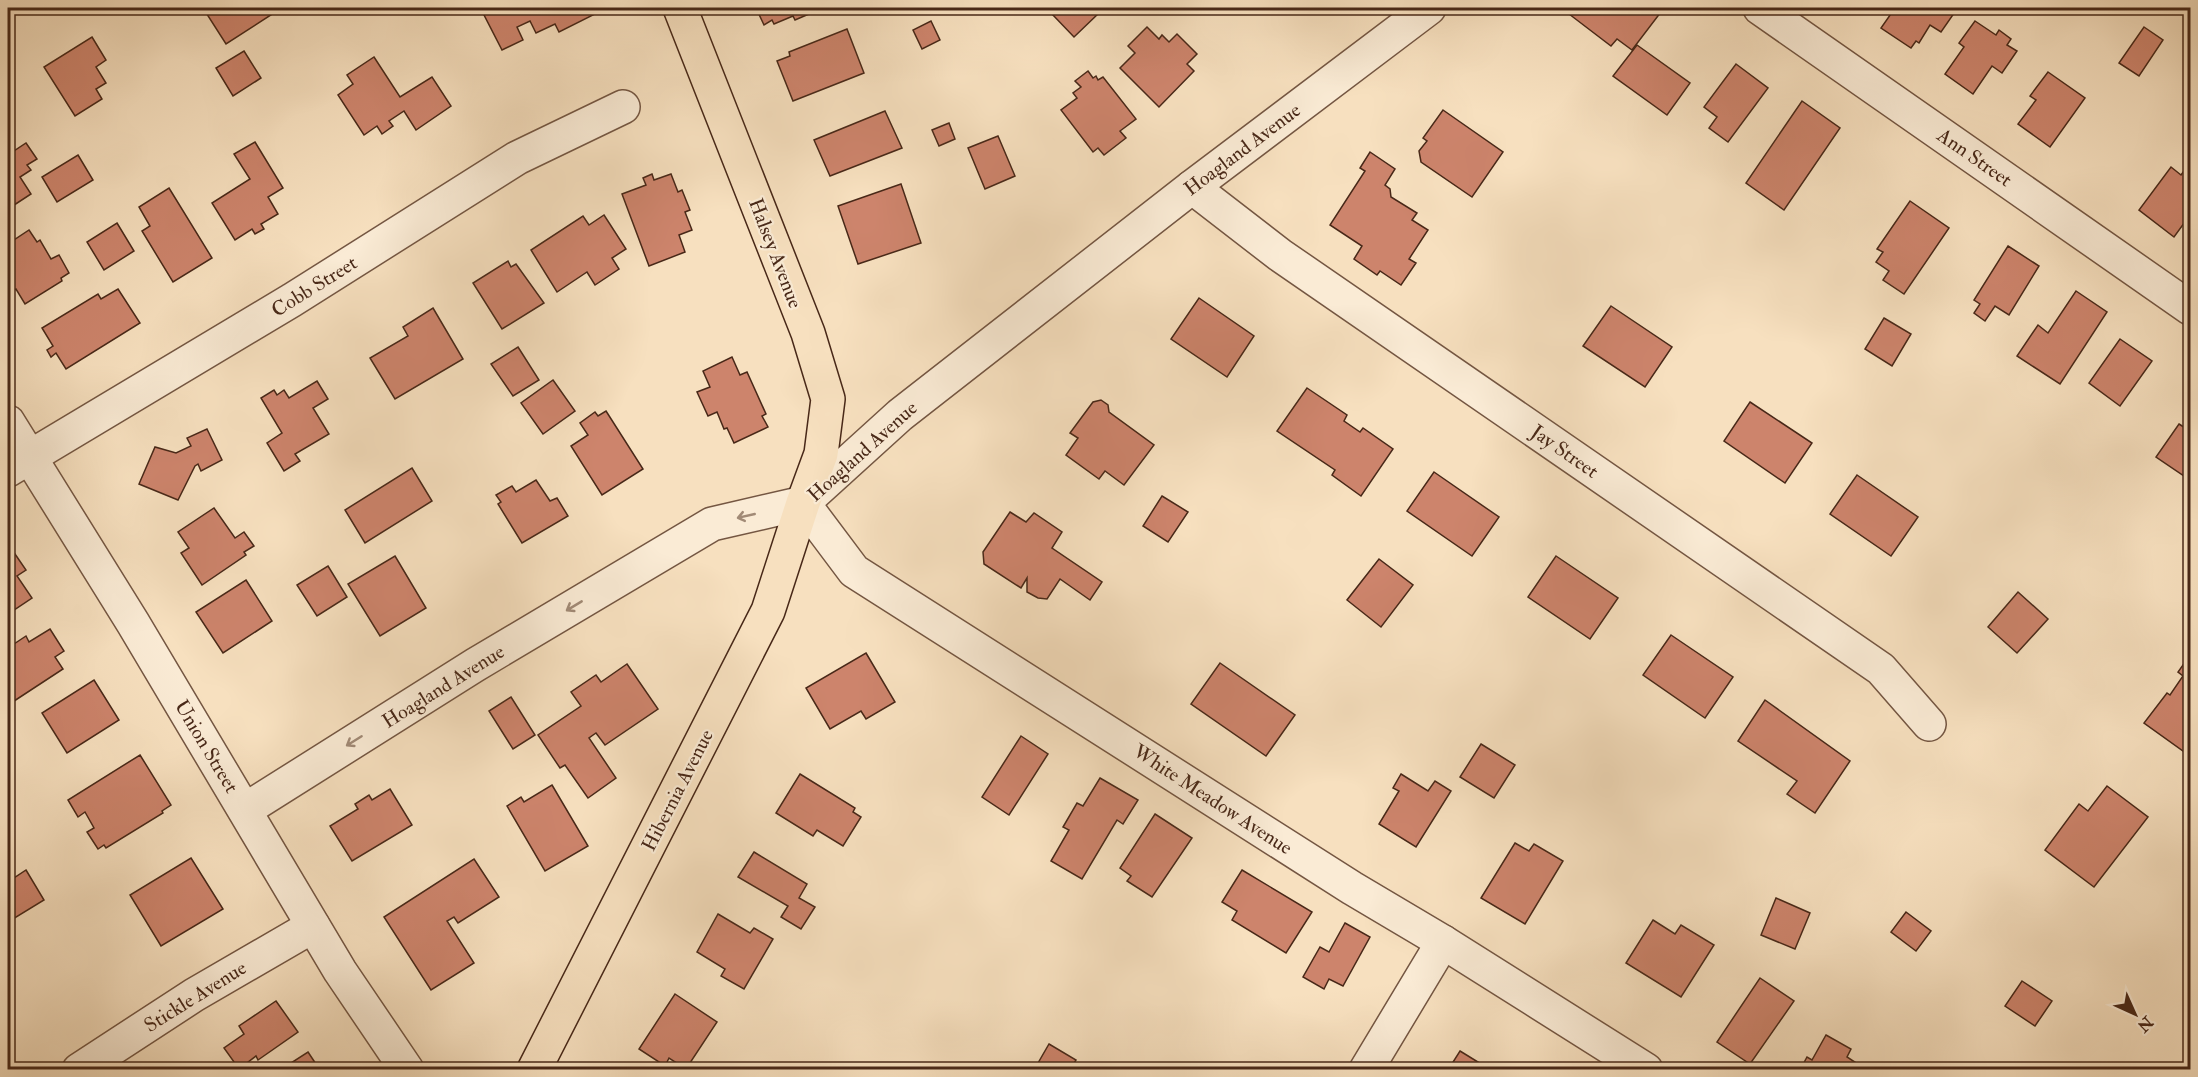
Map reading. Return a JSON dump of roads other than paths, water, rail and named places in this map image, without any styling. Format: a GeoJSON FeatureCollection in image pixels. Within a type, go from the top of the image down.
{"type":"FeatureCollection","features":[{"type":"Feature","properties":{"kind":"main road","name":"Halsey Avenue"},"geometry":{"type":"LineString","coordinates":[[680,8],[808,333],[828,399],[821,454],[803,503]]}},
{"type":"Feature","properties":{"kind":"main road","name":"Hibernia Avenue"},"geometry":{"type":"LineString","coordinates":[[534,1070],[768,611],[803,503]]}},
{"type":"Feature","properties":{"kind":"street","name":"Hoagland Avenue"},"geometry":{"type":"LineString","coordinates":[[245,810],[476,665],[712,524],[803,503],[900,415],[1192,187],[1429,8]]}},
{"type":"Feature","properties":{"kind":"street","name":"Ann Street"},"geometry":{"type":"LineString","coordinates":[[1760,8],[2190,308]]}},
{"type":"Feature","properties":{"kind":"street","name":"Cobb Street"},"geometry":{"type":"LineString","coordinates":[[19,464],[292,300],[517,158],[623,107]]}},
{"type":"Feature","properties":{"kind":"street","name":"Jay Street"},"geometry":{"type":"LineString","coordinates":[[1192,187],[1281,255],[1881,669],[1929,724]]}},
{"type":"Feature","properties":{"kind":"street","name":"Union Street"},"geometry":{"type":"LineString","coordinates":[[8,422],[19,464],[139,633],[340,971],[407,1070]]}},
{"type":"Feature","properties":{"kind":"street","name":"White Meadow Avenue"},"geometry":{"type":"LineString","coordinates":[[803,503],[854,571],[1352,888],[1443,942],[1646,1070]]}},
{"type":"Feature","properties":{"kind":"street","name":"Stickle Avenue"},"geometry":{"type":"LineString","coordinates":[[79,1070],[194,995],[313,926]]}},
{"type":"Feature","properties":{"kind":"street"},"geometry":{"type":"LineString","coordinates":[[1366,1070],[1443,942]]}}]}
